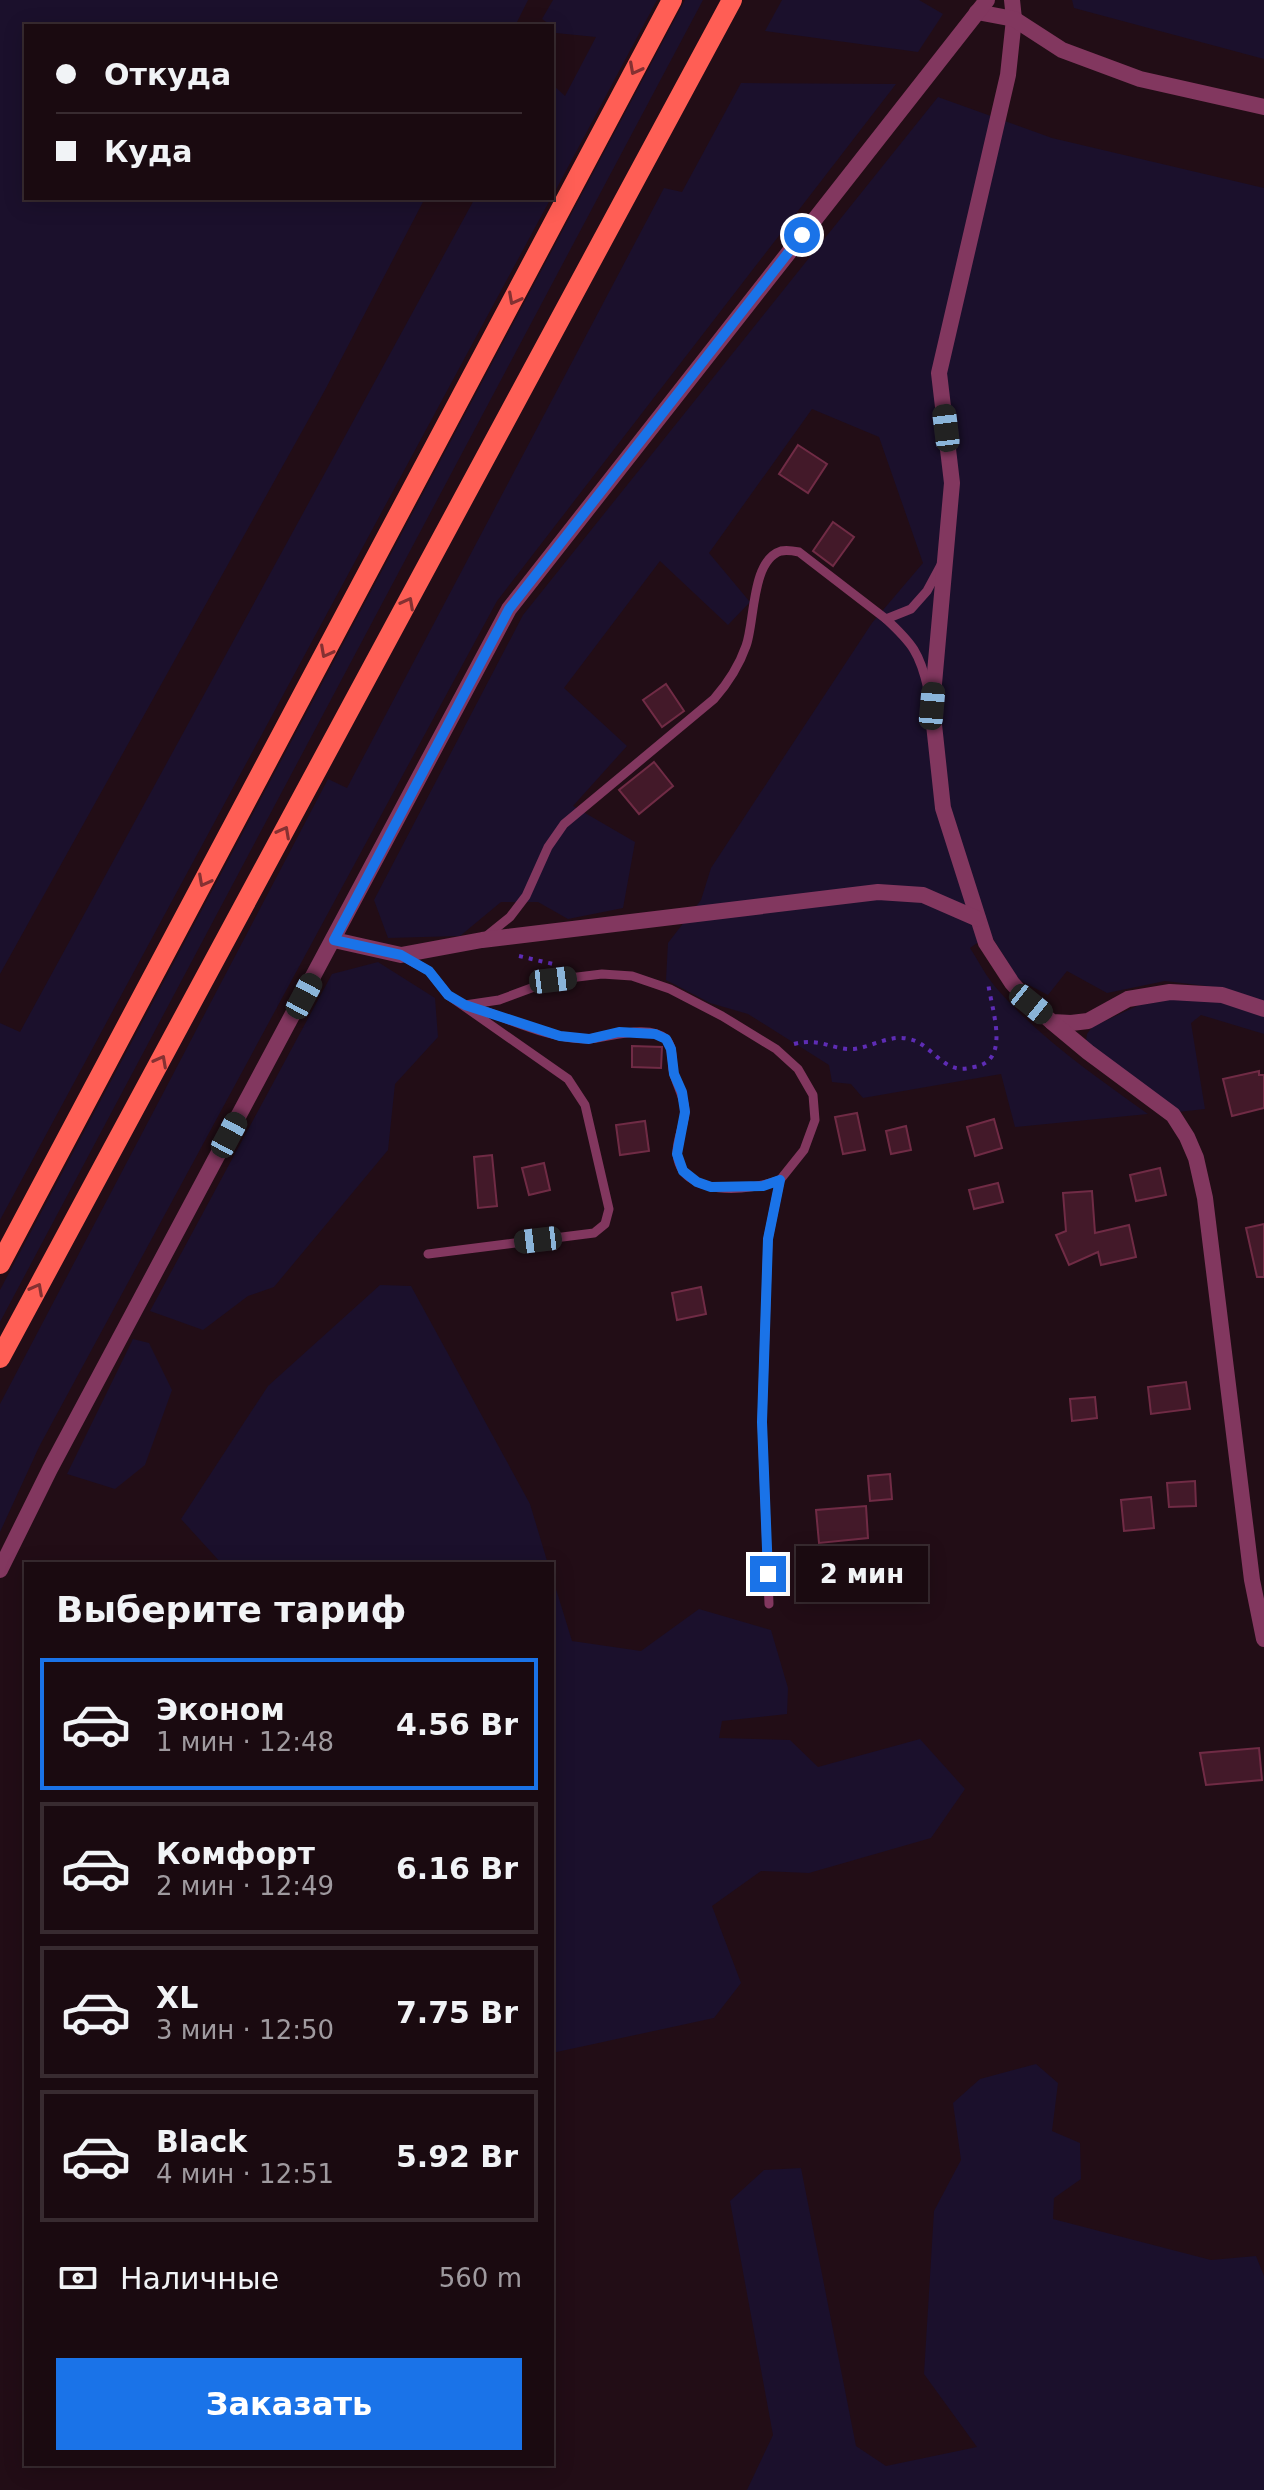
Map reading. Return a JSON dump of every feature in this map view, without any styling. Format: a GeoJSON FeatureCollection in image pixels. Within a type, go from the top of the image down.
{"type":"FeatureCollection","features":[{"type":"Feature","properties":{"kind":"main road"},"geometry":{"type":"LineString","coordinates":[[0,1264],[672,0]]}},
{"type":"Feature","properties":{"kind":"main road"},"geometry":{"type":"LineString","coordinates":[[0,1358],[732,0]]}},
{"type":"Feature","properties":{"kind":"street"},"geometry":{"type":"LineString","coordinates":[[1012,0],[1014,19],[1008,75],[939,373],[952,483],[932,706],[943,808],[986,943],[1012,983],[1031,1004],[1088,1052],[1173,1115],[1196,1158],[1205,1198],[1252,1580],[1264,1639]]}},
{"type":"Feature","properties":{"kind":"street"},"geometry":{"type":"LineString","coordinates":[[0,1570],[58,1455],[509,609],[982,6],[1014,19],[1062,50],[1140,79],[1264,107]]}},
{"type":"Feature","properties":{"kind":"street"},"geometry":{"type":"LineString","coordinates":[[334,940],[401,955],[482,940],[878,892],[923,895],[978,919]]}},
{"type":"Feature","properties":{"kind":"street"},"geometry":{"type":"LineString","coordinates":[[1052,1022],[1088,1021],[1128,999],[1170,992],[1222,995],[1264,1009]]}},
{"type":"Feature","properties":{"kind":"lane"},"geometry":{"type":"LineString","coordinates":[[482,940],[510,917],[526,896],[548,847],[564,824],[714,699],[729,682],[747,645],[759,579],[769,558],[782,551],[799,552],[886,619],[909,641],[923,667],[932,706]]}},
{"type":"Feature","properties":{"kind":"lane"},"geometry":{"type":"LineString","coordinates":[[886,619],[911,609],[927,591],[945,559]]}},
{"type":"Feature","properties":{"kind":"lane"},"geometry":{"type":"LineString","coordinates":[[401,955],[429,971],[448,995],[568,1079],[585,1105],[609,1209],[605,1224],[594,1233],[428,1254]]}},
{"type":"Feature","properties":{"kind":"lane"},"geometry":{"type":"LineString","coordinates":[[465,1005],[499,1000],[553,980],[602,974],[632,976],[670,989],[776,1049],[798,1069],[813,1095],[815,1120],[804,1150],[780,1180],[768,1239],[762,1422],[769,1604]]}},
{"type":"Feature","properties":{"kind":"lane"},"geometry":{"type":"LineString","coordinates":[[465,1005],[560,1036],[589,1039],[619,1032],[655,1034],[666,1039],[685,1112],[677,1154],[683,1171],[697,1182],[711,1187],[763,1186],[780,1180]]}},
{"type":"Feature","properties":{"kind":"path"},"geometry":{"type":"LineString","coordinates":[[482,940],[524,958],[555,964]]}},
{"type":"Feature","properties":{"kind":"path"},"geometry":{"type":"LineString","coordinates":[[776,1049],[809,1040],[844,1049],[858,1049],[894,1038],[910,1039],[949,1065],[961,1069],[985,1065],[994,1056],[998,1043],[987,978]]}},
{"type":"Feature","properties":{"kind":"shaded area"},"geometry":{"type":"Polygon","coordinates":[[[0,0],[528,0],[516,24],[24,24],[24,200],[424,200],[325,390],[0,974],[0,0]]]}},
{"type":"Feature","properties":{"kind":"shaded area"},"geometry":{"type":"Polygon","coordinates":[[[553,0],[657,0],[554,193],[554,86],[565,96],[596,37],[556,33],[554,24],[542,19],[553,0]]]}},
{"type":"Feature","properties":{"kind":"shaded area"},"geometry":{"type":"Polygon","coordinates":[[[685,0],[703,0],[0,1322],[0,1290],[685,0]]]}},
{"type":"Feature","properties":{"kind":"shaded area"},"geometry":{"type":"Polygon","coordinates":[[[782,0],[919,0],[943,14],[918,52],[765,31],[782,0]]]}},
{"type":"Feature","properties":{"kind":"shaded area"},"geometry":{"type":"Polygon","coordinates":[[[1072,0],[1264,0],[1264,59],[1074,8],[1072,0]]]}},
{"type":"Feature","properties":{"kind":"shaded area"},"geometry":{"type":"Polygon","coordinates":[[[741,83],[896,84],[497,601],[39,1447],[0,1532],[0,1404],[328,779],[347,788],[664,188],[682,192],[741,83]]]}},
{"type":"Feature","properties":{"kind":"shaded area"},"geometry":{"type":"Polygon","coordinates":[[[938,97],[1052,138],[1264,188],[1264,1003],[1223,988],[1165,981],[1107,993],[1067,971],[1048,995],[1019,980],[990,934],[970,948],[994,985],[1032,1025],[1148,1114],[1015,1127],[1001,1074],[863,1098],[851,1084],[832,1082],[829,1065],[748,1014],[710,1003],[666,980],[668,943],[701,900],[711,868],[872,623],[923,563],[879,437],[812,409],[709,553],[750,602],[728,625],[660,561],[564,688],[627,746],[573,806],[635,842],[623,908],[568,919],[538,902],[501,902],[460,936],[388,938],[374,900],[523,615],[938,97]]]}},
{"type":"Feature","properties":{"kind":"shaded area"},"geometry":{"type":"Polygon","coordinates":[[[474,200],[550,200],[0,1220],[0,1023],[20,1032],[474,200]]]}},
{"type":"Feature","properties":{"kind":"shaded area"},"geometry":{"type":"Polygon","coordinates":[[[378,962],[435,998],[438,1037],[395,1084],[388,1150],[274,1287],[248,1296],[203,1330],[150,1311],[332,974],[378,962]]]}},
{"type":"Feature","properties":{"kind":"shaded area"},"geometry":{"type":"Polygon","coordinates":[[[1174,999],[1222,1001],[1264,1015],[1264,1034],[1201,1015],[1191,1023],[1205,1109],[1178,1112],[1086,1041],[1092,1027],[1139,1005],[1174,999]]]}},
{"type":"Feature","properties":{"kind":"shaded area"},"geometry":{"type":"Polygon","coordinates":[[[380,1285],[411,1286],[530,1504],[547,1562],[220,1562],[181,1519],[268,1386],[380,1285]]]}},
{"type":"Feature","properties":{"kind":"shaded area"},"geometry":{"type":"Polygon","coordinates":[[[133,1339],[149,1343],[172,1390],[145,1465],[115,1489],[67,1474],[133,1339]]]}},
{"type":"Feature","properties":{"kind":"shaded area"},"geometry":{"type":"Polygon","coordinates":[[[554,1582],[572,1641],[641,1651],[699,1609],[771,1630],[788,1688],[787,1714],[722,1721],[719,1738],[790,1740],[818,1767],[920,1739],[965,1789],[931,1838],[809,1873],[761,1871],[712,1906],[741,1983],[714,2018],[554,2053],[554,1582]]]}},
{"type":"Feature","properties":{"kind":"shaded area"},"geometry":{"type":"Polygon","coordinates":[[[1036,2064],[1058,2083],[1052,2131],[1080,2143],[1081,2179],[1054,2198],[1053,2219],[1211,2260],[1256,2256],[1264,2276],[1264,2490],[747,2490],[773,2435],[730,2201],[764,2170],[801,2168],[856,2446],[886,2466],[977,2447],[924,2374],[934,2211],[961,2160],[953,2103],[980,2079],[1036,2064]]]}},
{"type":"Feature","properties":{"kind":"building"},"geometry":{"type":"Polygon","coordinates":[[[798,445],[827,464],[808,493],[779,474],[798,445]]]}},
{"type":"Feature","properties":{"kind":"building"},"geometry":{"type":"Polygon","coordinates":[[[833,522],[854,537],[833,566],[813,551],[833,522]]]}},
{"type":"Feature","properties":{"kind":"building"},"geometry":{"type":"Polygon","coordinates":[[[666,684],[684,711],[662,727],[643,700],[666,684]]]}},
{"type":"Feature","properties":{"kind":"building"},"geometry":{"type":"Polygon","coordinates":[[[654,762],[673,786],[639,814],[619,790],[654,762]]]}},
{"type":"Feature","properties":{"kind":"building"},"geometry":{"type":"Polygon","coordinates":[[[632,1046],[662,1047],[661,1068],[632,1067],[632,1046]]]}},
{"type":"Feature","properties":{"kind":"building"},"geometry":{"type":"Polygon","coordinates":[[[1259,1071],[1259,1075],[1264,1075],[1264,1108],[1232,1116],[1223,1079],[1259,1071]]]}},
{"type":"Feature","properties":{"kind":"building"},"geometry":{"type":"Polygon","coordinates":[[[857,1113],[865,1150],[843,1154],[835,1117],[857,1113]]]}},
{"type":"Feature","properties":{"kind":"building"},"geometry":{"type":"Polygon","coordinates":[[[994,1119],[1002,1148],[975,1156],[967,1127],[994,1119]]]}},
{"type":"Feature","properties":{"kind":"building"},"geometry":{"type":"Polygon","coordinates":[[[645,1121],[649,1151],[620,1155],[616,1125],[645,1121]]]}},
{"type":"Feature","properties":{"kind":"building"},"geometry":{"type":"Polygon","coordinates":[[[906,1126],[911,1150],[891,1154],[886,1131],[906,1126]]]}},
{"type":"Feature","properties":{"kind":"building"},"geometry":{"type":"Polygon","coordinates":[[[492,1155],[497,1206],[478,1208],[474,1157],[492,1155]]]}},
{"type":"Feature","properties":{"kind":"building"},"geometry":{"type":"Polygon","coordinates":[[[544,1163],[550,1190],[529,1195],[522,1168],[544,1163]]]}},
{"type":"Feature","properties":{"kind":"building"},"geometry":{"type":"Polygon","coordinates":[[[1160,1168],[1166,1195],[1136,1201],[1130,1175],[1160,1168]]]}},
{"type":"Feature","properties":{"kind":"building"},"geometry":{"type":"Polygon","coordinates":[[[998,1183],[1003,1202],[974,1209],[969,1190],[998,1183]]]}},
{"type":"Feature","properties":{"kind":"building"},"geometry":{"type":"Polygon","coordinates":[[[1092,1191],[1095,1233],[1129,1225],[1136,1257],[1101,1265],[1098,1252],[1069,1265],[1056,1235],[1066,1231],[1063,1193],[1092,1191]]]}},
{"type":"Feature","properties":{"kind":"building"},"geometry":{"type":"Polygon","coordinates":[[[1264,1224],[1264,1277],[1257,1277],[1246,1228],[1264,1224]]]}},
{"type":"Feature","properties":{"kind":"building"},"geometry":{"type":"Polygon","coordinates":[[[701,1287],[706,1314],[677,1320],[672,1293],[701,1287]]]}},
{"type":"Feature","properties":{"kind":"building"},"geometry":{"type":"Polygon","coordinates":[[[1186,1382],[1190,1409],[1151,1414],[1148,1387],[1186,1382]]]}},
{"type":"Feature","properties":{"kind":"building"},"geometry":{"type":"Polygon","coordinates":[[[1095,1397],[1097,1418],[1072,1421],[1070,1399],[1095,1397]]]}},
{"type":"Feature","properties":{"kind":"building"},"geometry":{"type":"Polygon","coordinates":[[[890,1474],[892,1499],[870,1501],[868,1476],[890,1474]]]}},
{"type":"Feature","properties":{"kind":"building"},"geometry":{"type":"Polygon","coordinates":[[[1195,1481],[1196,1506],[1169,1507],[1167,1483],[1195,1481]]]}},
{"type":"Feature","properties":{"kind":"building"},"geometry":{"type":"Polygon","coordinates":[[[1151,1497],[1154,1528],[1124,1531],[1121,1500],[1151,1497]]]}},
{"type":"Feature","properties":{"kind":"building"},"geometry":{"type":"Polygon","coordinates":[[[866,1506],[868,1538],[819,1543],[816,1510],[866,1506]]]}},
{"type":"Feature","properties":{"kind":"building"},"geometry":{"type":"Polygon","coordinates":[[[1259,1748],[1262,1780],[1206,1785],[1200,1753],[1259,1748]]]}},
{"type":"Feature","properties":{"kind":"route"},"geometry":{"type":"LineString","coordinates":[[768,1574],[762,1422],[768,1239],[780,1180],[763,1186],[711,1187],[697,1182],[683,1171],[677,1154],[685,1112],[666,1039],[655,1034],[619,1032],[589,1039],[560,1036],[465,1005],[448,995],[429,971],[401,955],[334,940],[509,609],[802,235]]}}]}
